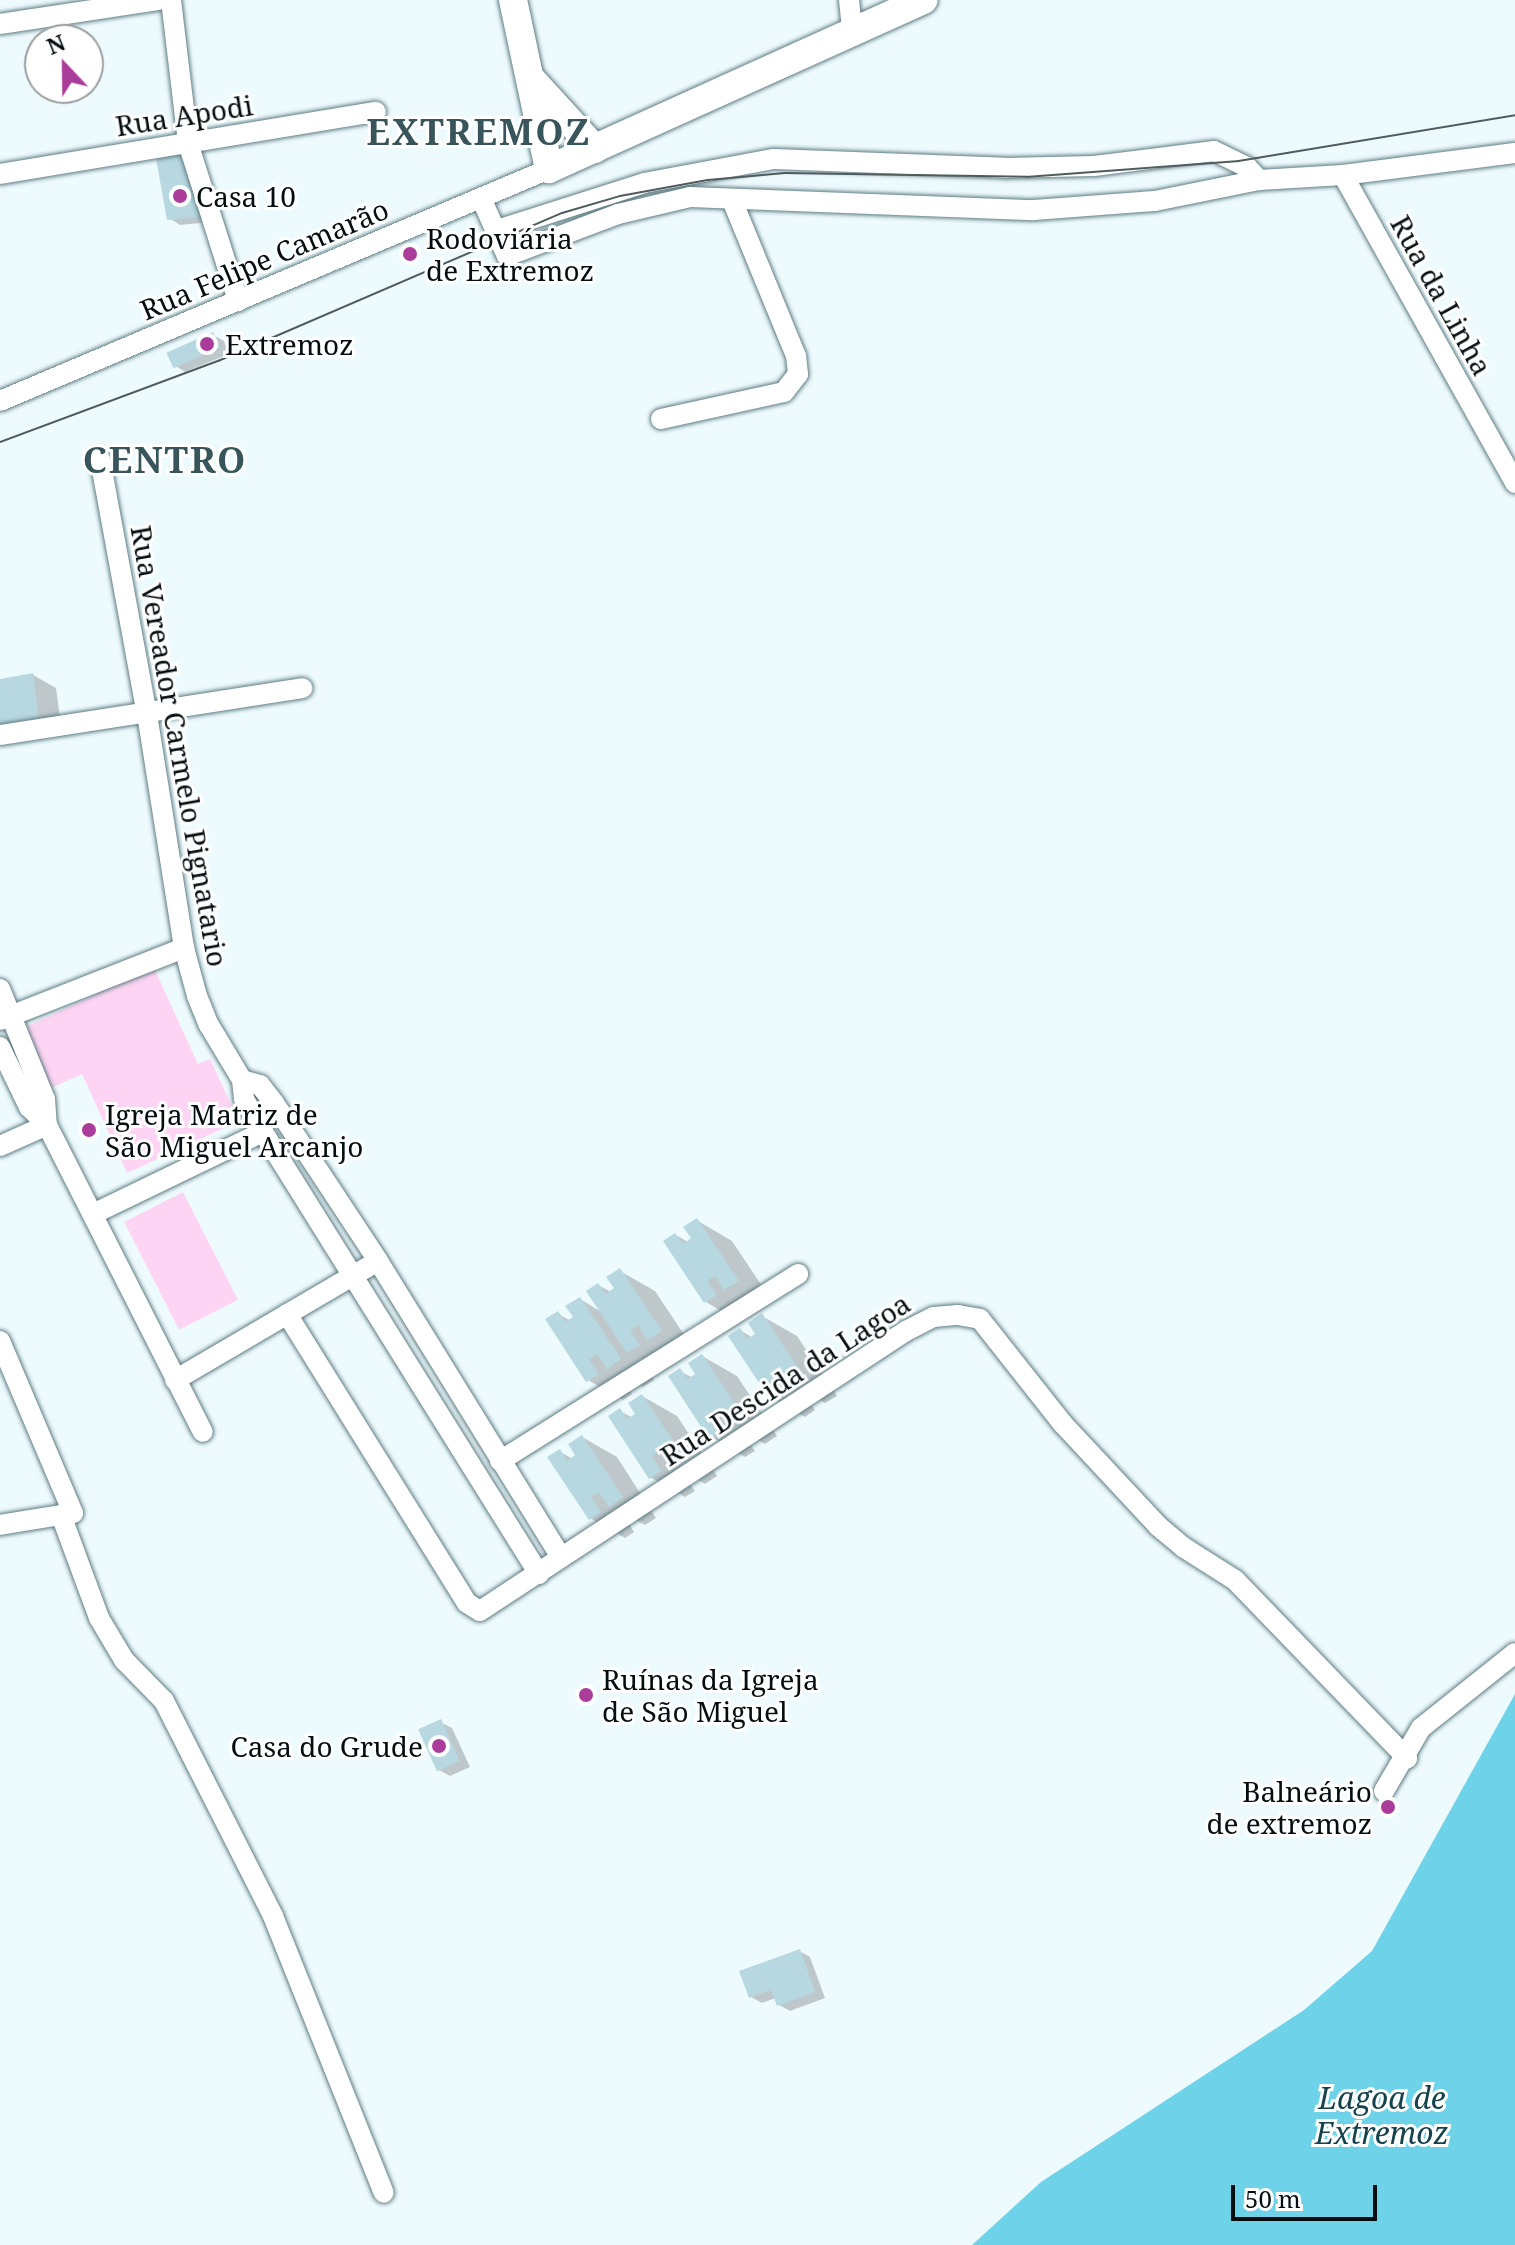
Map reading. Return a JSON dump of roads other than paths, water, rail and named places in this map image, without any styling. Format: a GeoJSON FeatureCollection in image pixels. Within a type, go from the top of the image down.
{"type":"FeatureCollection","features":[{"type":"Feature","properties":{"kind":"main road"},"geometry":{"type":"LineString","coordinates":[[513,0],[533,81],[549,169],[924,0]]}},
{"type":"Feature","properties":{"kind":"main road"},"geometry":{"type":"LineString","coordinates":[[533,81],[595,149]]}},
{"type":"Feature","properties":{"kind":"street"},"geometry":{"type":"LineString","coordinates":[[0,24],[159,0]]}},
{"type":"Feature","properties":{"kind":"street"},"geometry":{"type":"LineString","coordinates":[[171,0],[188,143],[238,301]]}},
{"type":"Feature","properties":{"kind":"street"},"geometry":{"type":"LineString","coordinates":[[849,0],[852,31]]}},
{"type":"Feature","properties":{"kind":"street","name":"Rua Apodi"},"geometry":{"type":"LineString","coordinates":[[0,174],[376,112]]}},
{"type":"Feature","properties":{"kind":"street"},"geometry":{"type":"LineString","coordinates":[[497,230],[644,183],[774,159],[1005,168],[1109,165],[1214,151],[1247,167],[1259,180]]}},
{"type":"Feature","properties":{"kind":"street"},"geometry":{"type":"LineString","coordinates":[[481,198],[507,256],[570,230],[654,203],[718,196],[732,200],[778,198],[937,209],[1034,210],[1155,201],[1259,180],[1343,175],[1515,153]]}},
{"type":"Feature","properties":{"kind":"street","name":"Rua Felipe Camarão"},"geometry":{"type":"LineString","coordinates":[[0,401],[549,169]]}},
{"type":"Feature","properties":{"kind":"street","name":"Rua da Linha"},"geometry":{"type":"LineString","coordinates":[[1343,175],[1515,483]]}},
{"type":"Feature","properties":{"kind":"street"},"geometry":{"type":"LineString","coordinates":[[661,419],[784,392],[798,374],[796,356],[732,200]]}},
{"type":"Feature","properties":{"kind":"street","name":"Rua Vereador Carmelo Pignatario"},"geometry":{"type":"LineString","coordinates":[[100,459],[147,714],[184,948],[197,996],[209,1025],[242,1080],[244,1099],[263,1132],[539,1574]]}},
{"type":"Feature","properties":{"kind":"street"},"geometry":{"type":"LineString","coordinates":[[0,735],[302,688]]}},
{"type":"Feature","properties":{"kind":"street"},"geometry":{"type":"LineString","coordinates":[[5,1018],[184,948]]}},
{"type":"Feature","properties":{"kind":"street"},"geometry":{"type":"LineString","coordinates":[[0,989],[5,1018],[45,1099],[47,1125]]}},
{"type":"Feature","properties":{"kind":"street"},"geometry":{"type":"LineString","coordinates":[[0,1047],[29,1107],[47,1125],[203,1432]]}},
{"type":"Feature","properties":{"kind":"street","name":"Rua Vereador Carmelo Pignatario"},"geometry":{"type":"LineString","coordinates":[[242,1080],[260,1085],[274,1103],[378,1261],[561,1557]]}},
{"type":"Feature","properties":{"kind":"street"},"geometry":{"type":"LineString","coordinates":[[0,1146],[47,1125]]}},
{"type":"Feature","properties":{"kind":"street"},"geometry":{"type":"LineString","coordinates":[[93,1214],[263,1132]]}},
{"type":"Feature","properties":{"kind":"street"},"geometry":{"type":"LineString","coordinates":[[175,1380],[378,1261]]}},
{"type":"Feature","properties":{"kind":"street"},"geometry":{"type":"LineString","coordinates":[[500,1461],[798,1274]]}},
{"type":"Feature","properties":{"kind":"street","name":"Rua Descida da Lagoa"},"geometry":{"type":"LineString","coordinates":[[287,1314],[467,1603],[473,1609],[487,1610],[561,1557],[906,1331],[934,1317],[958,1315],[980,1319],[1063,1424],[1158,1526],[1183,1547],[1207,1559],[1235,1580],[1407,1758]]}},
{"type":"Feature","properties":{"kind":"street"},"geometry":{"type":"LineString","coordinates":[[0,1341],[73,1513],[0,1525]]}},
{"type":"Feature","properties":{"kind":"street"},"geometry":{"type":"LineString","coordinates":[[61,1515],[99,1618],[124,1660],[164,1701],[273,1916],[384,2193]]}},
{"type":"Feature","properties":{"kind":"street"},"geometry":{"type":"LineString","coordinates":[[1384,1791],[1407,1758],[1421,1728],[1515,1653]]}},
{"type":"Feature","properties":{"kind":"water","name":"Lagoa de Extremoz"},"geometry":{"type":"Polygon","coordinates":[[[1515,1694],[1515,2245],[972,2245],[1041,2182],[1304,2010],[1372,1951],[1515,1694]]]}},
{"type":"Feature","properties":{"kind":"tram line"},"geometry":{"type":"LineString","coordinates":[[0,442],[218,361],[562,213],[620,196],[708,180],[785,173],[1027,177],[1238,161],[1515,115]]}},
{"type":"Feature","properties":{"kind":"place","name":"Casa 10"},"geometry":{"type":"Point","coordinates":[180,196]}},
{"type":"Feature","properties":{"kind":"place","name":"Rodoviária de Extremoz"},"geometry":{"type":"Point","coordinates":[410,254]}},
{"type":"Feature","properties":{"kind":"place","name":"Extremoz"},"geometry":{"type":"Point","coordinates":[207,344]}},
{"type":"Feature","properties":{"kind":"place","name":"Igreja Matriz de São Miguel Arcanjo"},"geometry":{"type":"Point","coordinates":[89,1130]}},
{"type":"Feature","properties":{"kind":"place","name":"Ruínas da Igreja de São Miguel"},"geometry":{"type":"Point","coordinates":[586,1695]}},
{"type":"Feature","properties":{"kind":"place","name":"Casa do Grude"},"geometry":{"type":"Point","coordinates":[439,1746]}},
{"type":"Feature","properties":{"kind":"place","name":"Balneário de extremoz"},"geometry":{"type":"Point","coordinates":[1388,1807]}},
{"type":"Feature","properties":{"kind":"district","name":"EXTREMOZ"},"geometry":{"type":"Point","coordinates":[479,132]}},
{"type":"Feature","properties":{"kind":"district","name":"CENTRO"},"geometry":{"type":"Point","coordinates":[165,460]}}]}
